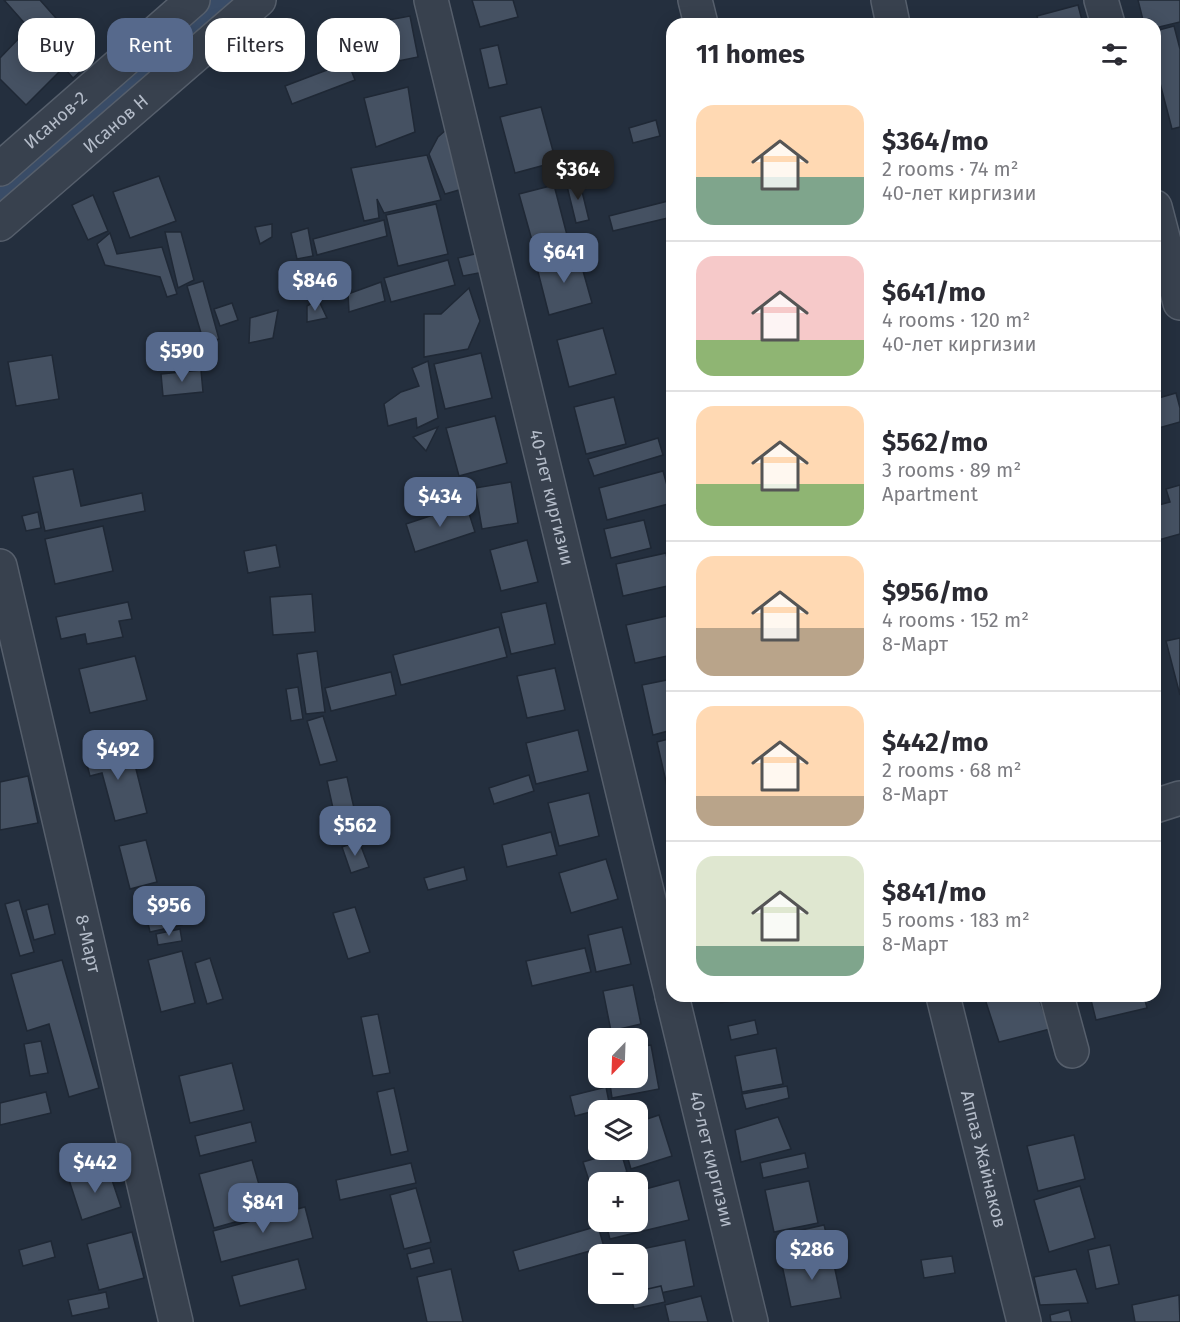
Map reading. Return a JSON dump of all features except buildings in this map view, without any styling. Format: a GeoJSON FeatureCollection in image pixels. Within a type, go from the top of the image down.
{"type":"FeatureCollection","features":[{"type":"Feature","properties":{"kind":"street","name":"Исанов-2"},"geometry":{"type":"LineString","coordinates":[[0,169],[193,0]]}},
{"type":"Feature","properties":{"kind":"street","name":"Исанов Н"},"geometry":{"type":"LineString","coordinates":[[0,224],[259,0]]}},
{"type":"Feature","properties":{"kind":"street","name":"40-лет киргизии"},"geometry":{"type":"LineString","coordinates":[[431,0],[666,971]]}},
{"type":"Feature","properties":{"kind":"street"},"geometry":{"type":"LineString","coordinates":[[695,0],[700,18]]}},
{"type":"Feature","properties":{"kind":"street"},"geometry":{"type":"LineString","coordinates":[[888,0],[892,18]]}},
{"type":"Feature","properties":{"kind":"street"},"geometry":{"type":"LineString","coordinates":[[1101,0],[1106,18]]}},
{"type":"Feature","properties":{"kind":"street"},"geometry":{"type":"LineString","coordinates":[[1161,230],[1180,303]]}},
{"type":"Feature","properties":{"kind":"street","name":"8-Март"},"geometry":{"type":"LineString","coordinates":[[0,566],[176,1322]]}},
{"type":"Feature","properties":{"kind":"street"},"geometry":{"type":"LineString","coordinates":[[1161,804],[1180,798]]}},
{"type":"Feature","properties":{"kind":"street","name":"40-лет киргизии"},"geometry":{"type":"LineString","coordinates":[[673,1002],[751,1322]]}},
{"type":"Feature","properties":{"kind":"street","name":"Аппаз Жайнаков"},"geometry":{"type":"LineString","coordinates":[[944,1002],[1024,1322]]}},
{"type":"Feature","properties":{"kind":"street"},"geometry":{"type":"LineString","coordinates":[[1059,1002],[1072,1051]]}},
{"type":"Feature","properties":{"kind":"waterway"},"geometry":{"type":"LineString","coordinates":[[0,198],[226,0]]}}]}
